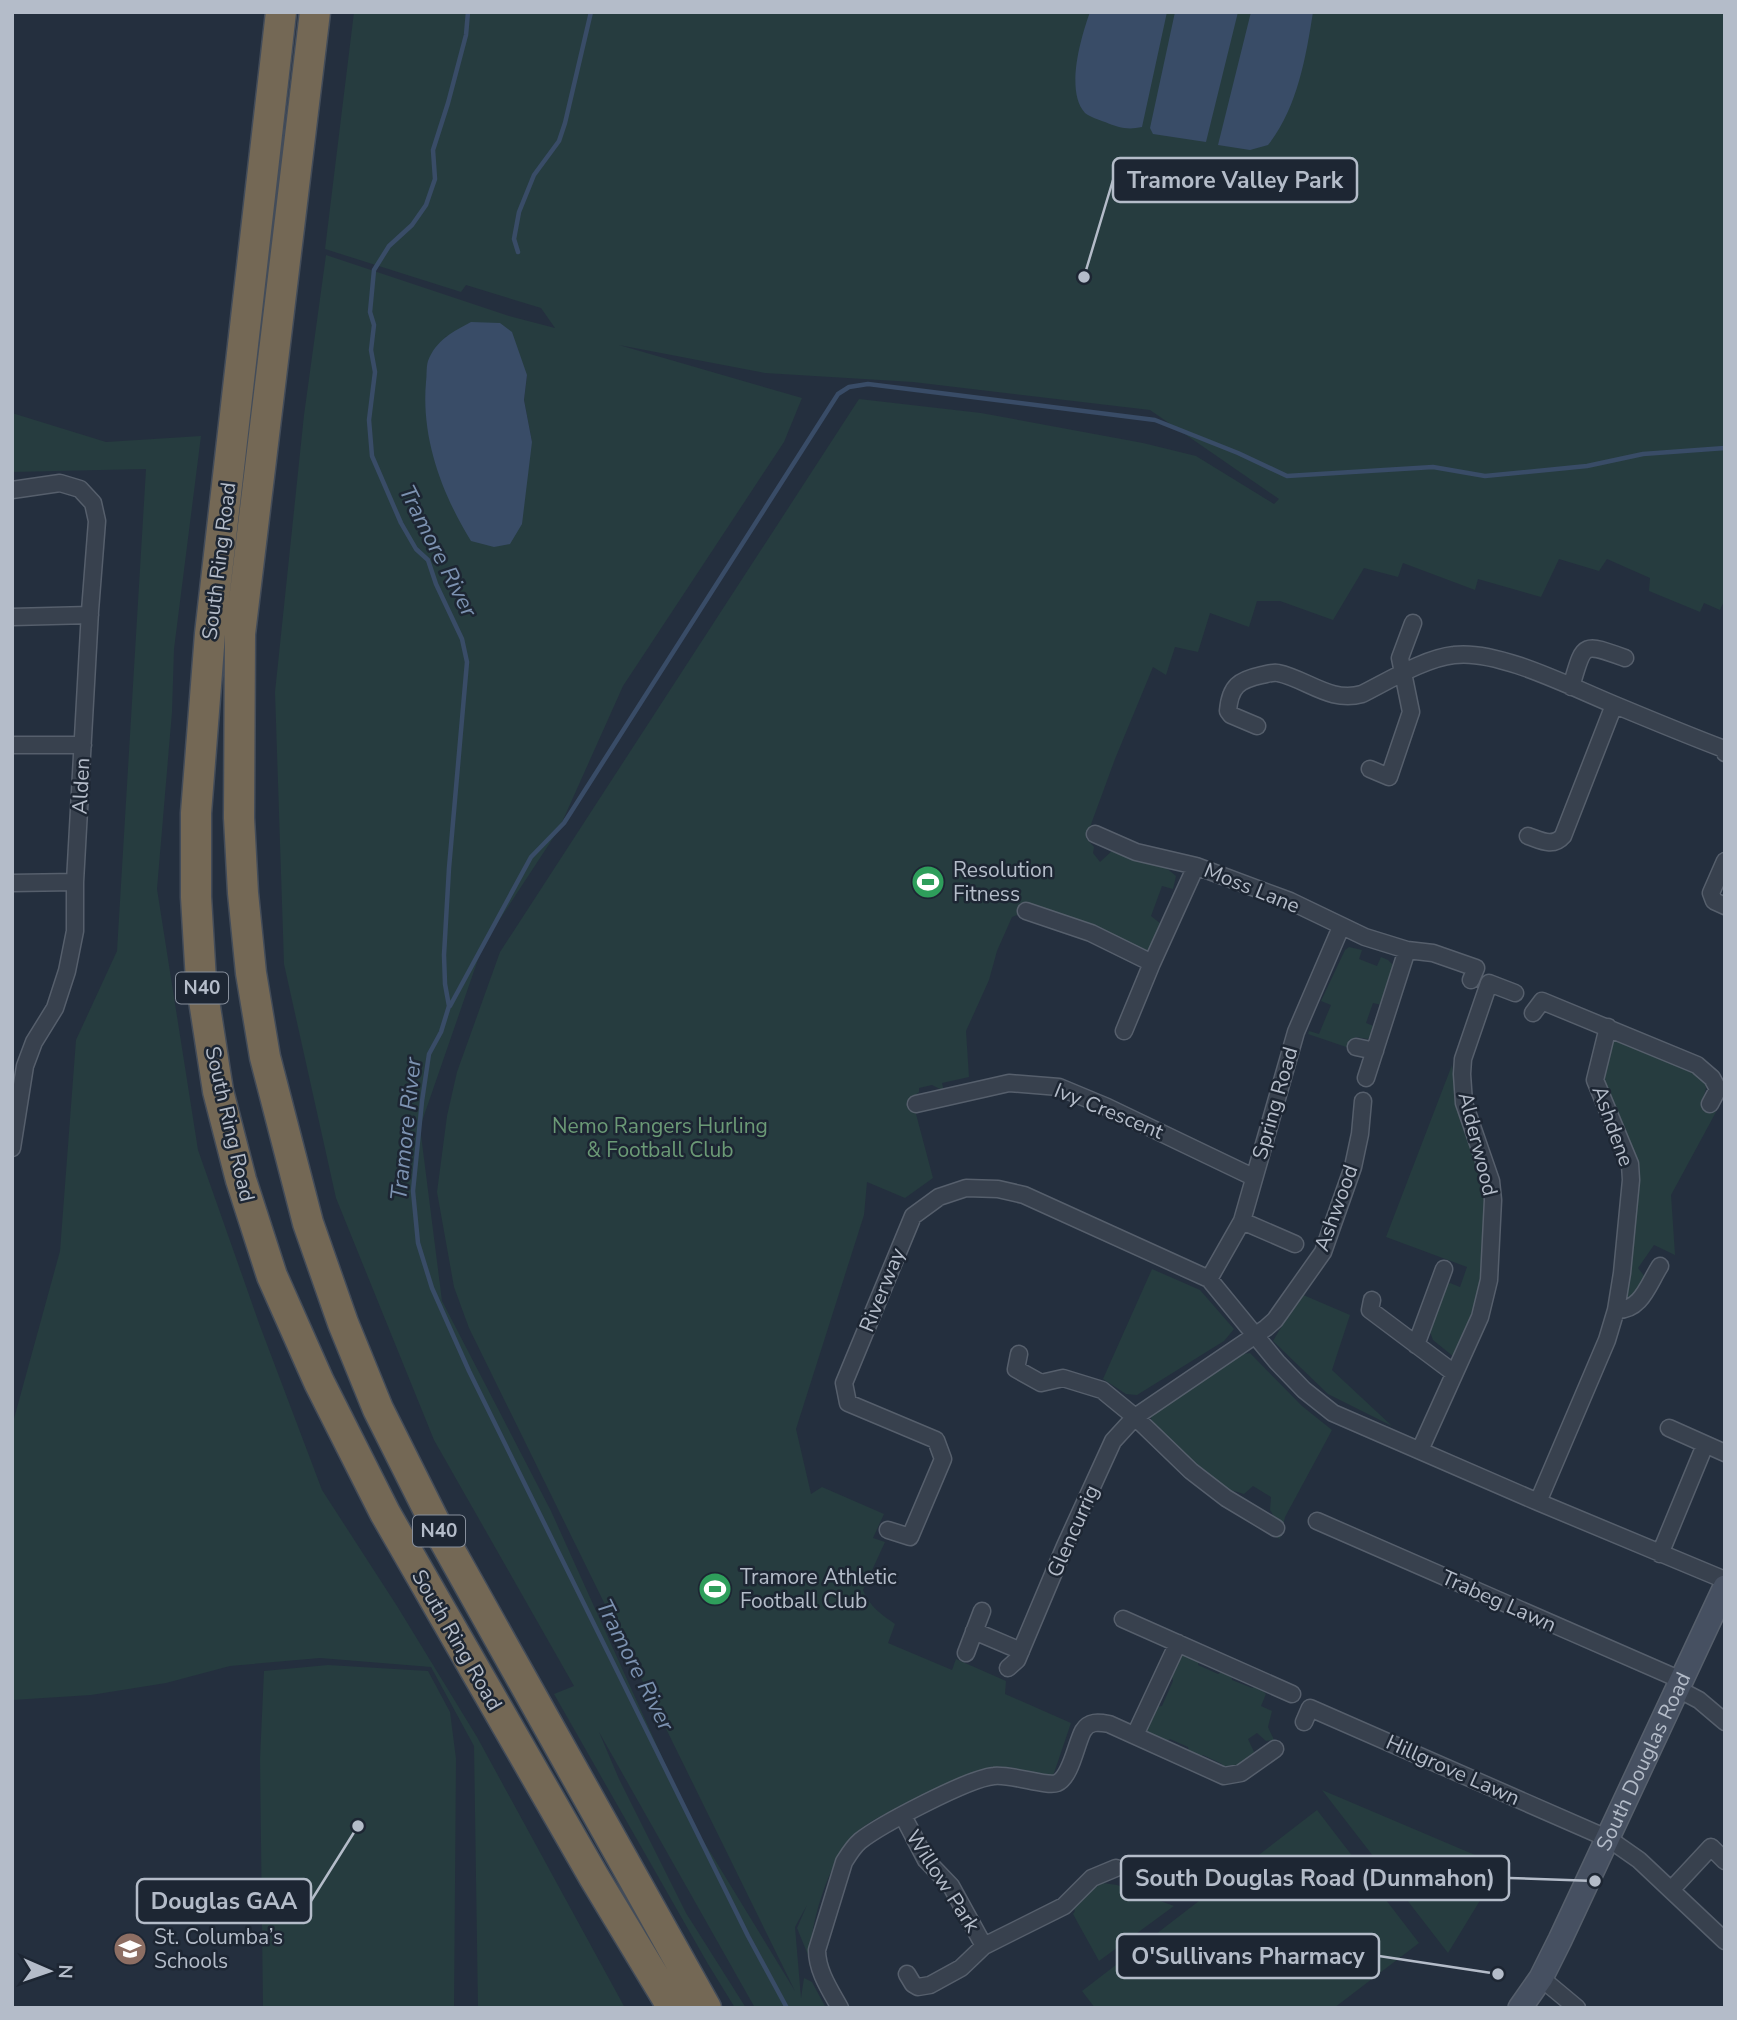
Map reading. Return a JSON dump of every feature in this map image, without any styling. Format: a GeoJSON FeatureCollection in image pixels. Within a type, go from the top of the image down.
{"type":"FeatureCollection","features":[{"type":"Feature","properties":{"kind":"highway","name":"South Ring Road"},"geometry":{"type":"LineString","coordinates":[[281,12],[210,634],[197,813],[196,897],[201,981],[218,1091],[241,1180],[272,1276],[319,1381],[385,1513],[594,1877],[673,2008]]}},
{"type":"Feature","properties":{"kind":"highway","name":"South Ring Road"},"geometry":{"type":"LineString","coordinates":[[315,12],[240,634],[239,818],[243,893],[251,973],[265,1057],[308,1223],[343,1322],[378,1409],[438,1529],[706,2008]]}},
{"type":"Feature","properties":{"kind":"highway"},"geometry":{"type":"LineString","coordinates":[[308,75],[322,12]]}},
{"type":"Feature","properties":{"kind":"highway"},"geometry":{"type":"LineString","coordinates":[[604,1824],[727,2008]]}},
{"type":"Feature","properties":{"kind":"highway"},"geometry":{"type":"LineString","coordinates":[[594,1877],[659,2008]]}},
{"type":"Feature","properties":{"kind":"main road","name":"South Douglas Road"},"geometry":{"type":"LineString","coordinates":[[1520,2008],[1541,1978],[1609,1839],[1725,1587]]}},
{"type":"Feature","properties":{"kind":"street","name":"Alden"},"geometry":{"type":"LineString","coordinates":[[12,490],[60,483],[80,489],[93,503],[97,521],[75,882],[75,932],[68,968],[55,1008],[34,1042],[25,1066],[12,1148]]}},
{"type":"Feature","properties":{"kind":"street"},"geometry":{"type":"LineString","coordinates":[[12,617],[90,615]]}},
{"type":"Feature","properties":{"kind":"street"},"geometry":{"type":"LineString","coordinates":[[1370,769],[1389,777],[1406,730],[1411,705],[1400,658],[1413,623]]}},
{"type":"Feature","properties":{"kind":"street"},"geometry":{"type":"LineString","coordinates":[[1571,687],[1585,649],[1595,647],[1625,658]]}},
{"type":"Feature","properties":{"kind":"street"},"geometry":{"type":"LineString","coordinates":[[1257,726],[1231,715],[1228,711],[1234,689],[1243,679],[1279,673],[1334,695],[1350,697],[1438,658],[1453,654],[1474,654],[1496,658],[1724,750]]}},
{"type":"Feature","properties":{"kind":"street"},"geometry":{"type":"LineString","coordinates":[[1528,836],[1552,844],[1563,836],[1614,705]]}},
{"type":"Feature","properties":{"kind":"street"},"geometry":{"type":"LineString","coordinates":[[12,745],[83,745]]}},
{"type":"Feature","properties":{"kind":"street","name":"Moss Lane"},"geometry":{"type":"LineString","coordinates":[[1095,834],[1136,852],[1196,866],[1290,901],[1365,937],[1407,950],[1433,953],[1476,968],[1471,980]]}},
{"type":"Feature","properties":{"kind":"street"},"geometry":{"type":"LineString","coordinates":[[1725,861],[1712,893],[1714,901],[1725,906]]}},
{"type":"Feature","properties":{"kind":"street"},"geometry":{"type":"LineString","coordinates":[[1124,1031],[1196,866]]}},
{"type":"Feature","properties":{"kind":"street"},"geometry":{"type":"LineString","coordinates":[[12,883],[75,882]]}},
{"type":"Feature","properties":{"kind":"street"},"geometry":{"type":"LineString","coordinates":[[1026,911],[1091,933],[1152,963]]}},
{"type":"Feature","properties":{"kind":"street","name":"Spring Road"},"geometry":{"type":"LineString","coordinates":[[1209,1279],[1242,1221],[1296,1032],[1341,927]]}},
{"type":"Feature","properties":{"kind":"street"},"geometry":{"type":"LineString","coordinates":[[1366,1078],[1407,950]]}},
{"type":"Feature","properties":{"kind":"street","name":"Alderwood"},"geometry":{"type":"LineString","coordinates":[[1420,1450],[1480,1317],[1489,1280],[1493,1200],[1491,1181],[1464,1103],[1463,1059],[1489,983],[1515,993]]}},
{"type":"Feature","properties":{"kind":"street"},"geometry":{"type":"LineString","coordinates":[[1533,1013],[1542,1001],[1697,1065],[1706,1071],[1718,1089],[1710,1104]]}},
{"type":"Feature","properties":{"kind":"street","name":"Ashdene"},"geometry":{"type":"LineString","coordinates":[[1538,1502],[1606,1343],[1616,1310],[1631,1174],[1627,1154],[1595,1080],[1608,1027]]}},
{"type":"Feature","properties":{"kind":"street"},"geometry":{"type":"LineString","coordinates":[[1356,1047],[1375,1051]]}},
{"type":"Feature","properties":{"kind":"street","name":"Ivy Crescent"},"geometry":{"type":"LineString","coordinates":[[916,1104],[1009,1083],[1059,1087],[1157,1130],[1253,1177]]}},
{"type":"Feature","properties":{"kind":"street","name":"Ashwood"},"geometry":{"type":"LineString","coordinates":[[1256,1336],[1275,1320],[1323,1252],[1353,1167],[1360,1135],[1363,1101]]}},
{"type":"Feature","properties":{"kind":"street","name":"Riverway"},"geometry":{"type":"LineString","coordinates":[[888,1530],[910,1537],[943,1459],[936,1440],[848,1403],[844,1383],[913,1216],[939,1197],[966,1188],[998,1189],[1024,1195],[1209,1279]]}},
{"type":"Feature","properties":{"kind":"street"},"geometry":{"type":"LineString","coordinates":[[1242,1221],[1296,1244]]}},
{"type":"Feature","properties":{"kind":"street"},"geometry":{"type":"LineString","coordinates":[[1616,1310],[1630,1310],[1637,1304],[1660,1266]]}},
{"type":"Feature","properties":{"kind":"street"},"geometry":{"type":"LineString","coordinates":[[1416,1345],[1444,1269]]}},
{"type":"Feature","properties":{"kind":"street"},"geometry":{"type":"LineString","coordinates":[[1209,1279],[1293,1379],[1321,1405],[1538,1502],[1725,1580]]}},
{"type":"Feature","properties":{"kind":"street"},"geometry":{"type":"LineString","coordinates":[[1372,1300],[1370,1310],[1454,1373]]}},
{"type":"Feature","properties":{"kind":"street","name":"Glencurrig"},"geometry":{"type":"LineString","coordinates":[[1008,1668],[1017,1660],[1113,1441],[1135,1417],[1256,1336]]}},
{"type":"Feature","properties":{"kind":"street"},"geometry":{"type":"LineString","coordinates":[[1019,1354],[1016,1368],[1041,1383],[1063,1378],[1102,1390],[1135,1417],[1191,1471],[1226,1498],[1276,1528]]}},
{"type":"Feature","properties":{"kind":"street"},"geometry":{"type":"LineString","coordinates":[[1669,1428],[1725,1453]]}},
{"type":"Feature","properties":{"kind":"street"},"geometry":{"type":"LineString","coordinates":[[1660,1553],[1705,1445]]}},
{"type":"Feature","properties":{"kind":"street","name":"Trabeg Lawn"},"geometry":{"type":"LineString","coordinates":[[1317,1521],[1679,1685],[1725,1722]]}},
{"type":"Feature","properties":{"kind":"street"},"geometry":{"type":"LineString","coordinates":[[966,1653],[982,1611]]}},
{"type":"Feature","properties":{"kind":"street"},"geometry":{"type":"LineString","coordinates":[[1123,1619],[1293,1694]]}},
{"type":"Feature","properties":{"kind":"street"},"geometry":{"type":"LineString","coordinates":[[974,1631],[1021,1651]]}},
{"type":"Feature","properties":{"kind":"street"},"geometry":{"type":"LineString","coordinates":[[1178,1643],[1135,1735],[1224,1776],[1245,1771],[1275,1749]]}},
{"type":"Feature","properties":{"kind":"street","name":"Hillgrove Lawn"},"geometry":{"type":"LineString","coordinates":[[1304,1722],[1310,1708],[1609,1839]]}},
{"type":"Feature","properties":{"kind":"street","name":"Willow Park"},"geometry":{"type":"LineString","coordinates":[[840,2008],[817,1961],[820,1938],[833,1893],[851,1851],[869,1835],[903,1816],[984,1777],[1012,1776],[1056,1784],[1066,1777],[1079,1738],[1086,1726],[1101,1723],[1135,1735]]}},
{"type":"Feature","properties":{"kind":"street","name":"Willow Park"},"geometry":{"type":"LineString","coordinates":[[903,1816],[926,1860],[951,1886],[984,1946]]}},
{"type":"Feature","properties":{"kind":"street"},"geometry":{"type":"LineString","coordinates":[[1609,1839],[1639,1860],[1725,1941]]}},
{"type":"Feature","properties":{"kind":"street"},"geometry":{"type":"LineString","coordinates":[[1671,1890],[1711,1847],[1725,1861]]}},
{"type":"Feature","properties":{"kind":"street","name":"Willow Park"},"geometry":{"type":"LineString","coordinates":[[907,1974],[918,1987],[930,1985],[961,1968],[984,1946],[1063,1906],[1092,1878],[1116,1868]]}},
{"type":"Feature","properties":{"kind":"street"},"geometry":{"type":"LineString","coordinates":[[1541,1978],[1577,2008]]}},
{"type":"Feature","properties":{"kind":"green space","name":"Nemo Rangers Hurling & Football Club"},"geometry":{"type":"Polygon","coordinates":[[[354,12],[1725,12],[1725,599],[1720,610],[1704,603],[1700,612],[1649,591],[1650,578],[1607,559],[1599,571],[1559,559],[1541,597],[1478,579],[1475,590],[1403,563],[1398,577],[1364,568],[1333,620],[1280,601],[1257,601],[1249,627],[1210,613],[1198,652],[1175,647],[1166,675],[1153,667],[1086,838],[1094,847],[1093,853],[1100,862],[1113,850],[1165,867],[1176,876],[1173,889],[1162,886],[1151,916],[1161,924],[1149,951],[1141,952],[1102,933],[1021,903],[997,951],[989,980],[966,1031],[969,1077],[942,1083],[944,1091],[932,1085],[919,1088],[919,1092],[912,1099],[933,1178],[905,1198],[867,1182],[864,1215],[796,1429],[811,1494],[822,1487],[884,1514],[873,1538],[885,1542],[863,1590],[872,1605],[895,1624],[888,1643],[952,1670],[956,1659],[1006,1681],[1005,1694],[1071,1723],[1053,1776],[1003,1767],[978,1771],[874,1820],[848,1842],[823,1891],[813,1928],[810,1960],[797,1928],[807,1905],[795,1927],[801,1998],[804,1978],[812,1982],[826,2008],[755,2008],[599,1732],[619,1779],[686,1913],[746,2008],[735,2008],[708,1964],[554,1694],[574,1686],[434,1440],[336,1198],[284,964],[275,692],[304,415],[326,255],[509,316],[555,328],[541,308],[466,285],[461,292],[325,249],[354,12]],[[445,336],[532,442],[524,400],[527,375],[445,336]],[[619,345],[802,398],[784,442],[623,686],[559,829],[483,945],[420,1127],[442,1301],[551,1511],[690,1819],[795,1991],[469,1328],[454,1287],[437,1192],[447,1116],[457,1072],[500,952],[859,399],[981,413],[1143,443],[1196,456],[1274,504],[1279,499],[1150,410],[913,382],[765,373],[619,345]]]}},
{"type":"Feature","properties":{"kind":"green space"},"geometry":{"type":"Polygon","coordinates":[[[12,413],[106,442],[201,436],[174,649],[172,712],[157,889],[198,1150],[322,1490],[477,1737],[625,2008],[478,2008],[474,1746],[431,1667],[320,1658],[230,1666],[166,1683],[91,1695],[12,1700],[12,1426],[60,1251],[76,1040],[117,951],[146,469],[12,472],[12,413]]]}},
{"type":"Feature","properties":{"kind":"green space"},"geometry":{"type":"Polygon","coordinates":[[[1349,947],[1362,950],[1359,959],[1377,966],[1381,957],[1393,965],[1382,1005],[1373,1003],[1366,1023],[1376,1027],[1368,1039],[1355,1037],[1352,1049],[1308,1034],[1309,1031],[1319,1034],[1331,1005],[1321,1001],[1345,950],[1349,947]]]}},
{"type":"Feature","properties":{"kind":"green space"},"geometry":{"type":"Polygon","coordinates":[[[1617,1040],[1679,1065],[1700,1077],[1706,1087],[1701,1103],[1716,1112],[1671,1195],[1675,1255],[1654,1245],[1638,1268],[1645,1277],[1635,1297],[1629,1299],[1625,1291],[1637,1187],[1601,1081],[1612,1042],[1617,1040]]]}},
{"type":"Feature","properties":{"kind":"green space"},"geometry":{"type":"Polygon","coordinates":[[[1452,1065],[1462,1113],[1482,1174],[1487,1199],[1482,1264],[1474,1309],[1454,1357],[1433,1340],[1430,1332],[1446,1286],[1450,1283],[1460,1287],[1467,1267],[1386,1237],[1452,1065]]]}},
{"type":"Feature","properties":{"kind":"green space"},"geometry":{"type":"Polygon","coordinates":[[[1152,1269],[1200,1290],[1234,1329],[1224,1341],[1137,1395],[1126,1394],[1103,1379],[1152,1269]]]}},
{"type":"Feature","properties":{"kind":"green space"},"geometry":{"type":"Polygon","coordinates":[[[1301,1294],[1350,1315],[1332,1370],[1392,1426],[1328,1394],[1273,1341],[1301,1294]]]}},
{"type":"Feature","properties":{"kind":"green space"},"geometry":{"type":"Polygon","coordinates":[[[1250,1353],[1302,1406],[1332,1430],[1285,1517],[1280,1539],[1274,1536],[1278,1523],[1270,1510],[1271,1497],[1253,1486],[1244,1494],[1224,1488],[1154,1426],[1151,1418],[1155,1408],[1243,1354],[1250,1353]]]}},
{"type":"Feature","properties":{"kind":"green space"},"geometry":{"type":"Polygon","coordinates":[[[1184,1654],[1199,1660],[1198,1665],[1218,1674],[1223,1671],[1231,1674],[1232,1680],[1252,1688],[1256,1685],[1266,1694],[1261,1706],[1272,1711],[1268,1727],[1274,1740],[1266,1741],[1257,1733],[1248,1739],[1254,1752],[1243,1765],[1223,1769],[1222,1764],[1203,1755],[1198,1758],[1190,1753],[1188,1747],[1170,1739],[1165,1742],[1147,1733],[1155,1707],[1162,1706],[1173,1681],[1171,1673],[1184,1654]]]}},
{"type":"Feature","properties":{"kind":"green space"},"geometry":{"type":"Polygon","coordinates":[[[328,1665],[428,1671],[450,1712],[456,1759],[454,2008],[263,2008],[260,1759],[264,1671],[328,1665]]]}},
{"type":"Feature","properties":{"kind":"green space"},"geometry":{"type":"Polygon","coordinates":[[[1322,1790],[1501,1866],[1448,1953],[1322,1790]]]}},
{"type":"Feature","properties":{"kind":"green space"},"geometry":{"type":"Polygon","coordinates":[[[1317,1810],[1419,1943],[1334,2008],[1095,2008],[1082,1991],[1317,1810]]]}},
{"type":"Feature","properties":{"kind":"green space"},"geometry":{"type":"Polygon","coordinates":[[[1103,1883],[1117,1885],[1174,1906],[1099,1961],[1073,1914],[1073,1907],[1093,1887],[1103,1883]]]}},
{"type":"Feature","properties":{"kind":"water"},"geometry":{"type":"Polygon","coordinates":[[[1090,12],[1167,12],[1142,127],[1115,126],[1085,113],[1079,103],[1075,78],[1090,12]]]}},
{"type":"Feature","properties":{"kind":"water"},"geometry":{"type":"Polygon","coordinates":[[[1175,12],[1238,12],[1206,142],[1153,134],[1150,128],[1175,12]]]}},
{"type":"Feature","properties":{"kind":"water"},"geometry":{"type":"Polygon","coordinates":[[[1251,12],[1313,12],[1299,82],[1286,115],[1268,145],[1250,150],[1218,145],[1251,12]]]}},
{"type":"Feature","properties":{"kind":"water"},"geometry":{"type":"Polygon","coordinates":[[[471,322],[500,323],[512,332],[527,375],[524,400],[532,442],[522,524],[510,544],[494,547],[471,541],[461,523],[436,465],[427,424],[425,403],[427,369],[431,354],[452,333],[471,322]]]}},
{"type":"Feature","properties":{"kind":"waterway","name":"Tramore River"},"geometry":{"type":"LineString","coordinates":[[468,12],[466,35],[433,150],[435,179],[426,205],[412,225],[389,246],[374,270],[370,312],[374,325],[371,350],[375,372],[369,420],[372,456],[401,523],[416,549],[428,560],[436,584],[462,639],[467,662],[444,955],[449,1006],[441,1032],[429,1054],[422,1101],[413,1191],[418,1243],[432,1288],[469,1371],[748,1936],[787,2008]]}},
{"type":"Feature","properties":{"kind":"waterway"},"geometry":{"type":"LineString","coordinates":[[518,252],[514,239],[519,212],[534,175],[559,141],[591,12]]}},
{"type":"Feature","properties":{"kind":"waterway"},"geometry":{"type":"LineString","coordinates":[[450,1006],[531,857],[564,823],[838,394],[849,387],[868,384],[1155,420],[1287,476],[1433,467],[1485,476],[1587,466],[1643,454],[1725,448]]}},
{"type":"Feature","properties":{"kind":"place","name":"Tramore Valley Park"},"geometry":{"type":"Point","coordinates":[1084,277]}},
{"type":"Feature","properties":{"kind":"place","name":"Resolution Fitness"},"geometry":{"type":"Point","coordinates":[928,882]}},
{"type":"Feature","properties":{"kind":"place","name":"Tramore Athletic Football Club"},"geometry":{"type":"Point","coordinates":[715,1589]}},
{"type":"Feature","properties":{"kind":"place","name":"Douglas GAA"},"geometry":{"type":"Point","coordinates":[358,1826]}},
{"type":"Feature","properties":{"kind":"place","name":"South Douglas Road (Dunmahon)"},"geometry":{"type":"Point","coordinates":[1595,1881]}},
{"type":"Feature","properties":{"kind":"place","name":"St. Columba’s Schools"},"geometry":{"type":"Point","coordinates":[130,1949]}},
{"type":"Feature","properties":{"kind":"place","name":"O'Sullivans Pharmacy"},"geometry":{"type":"Point","coordinates":[1498,1974]}}]}
